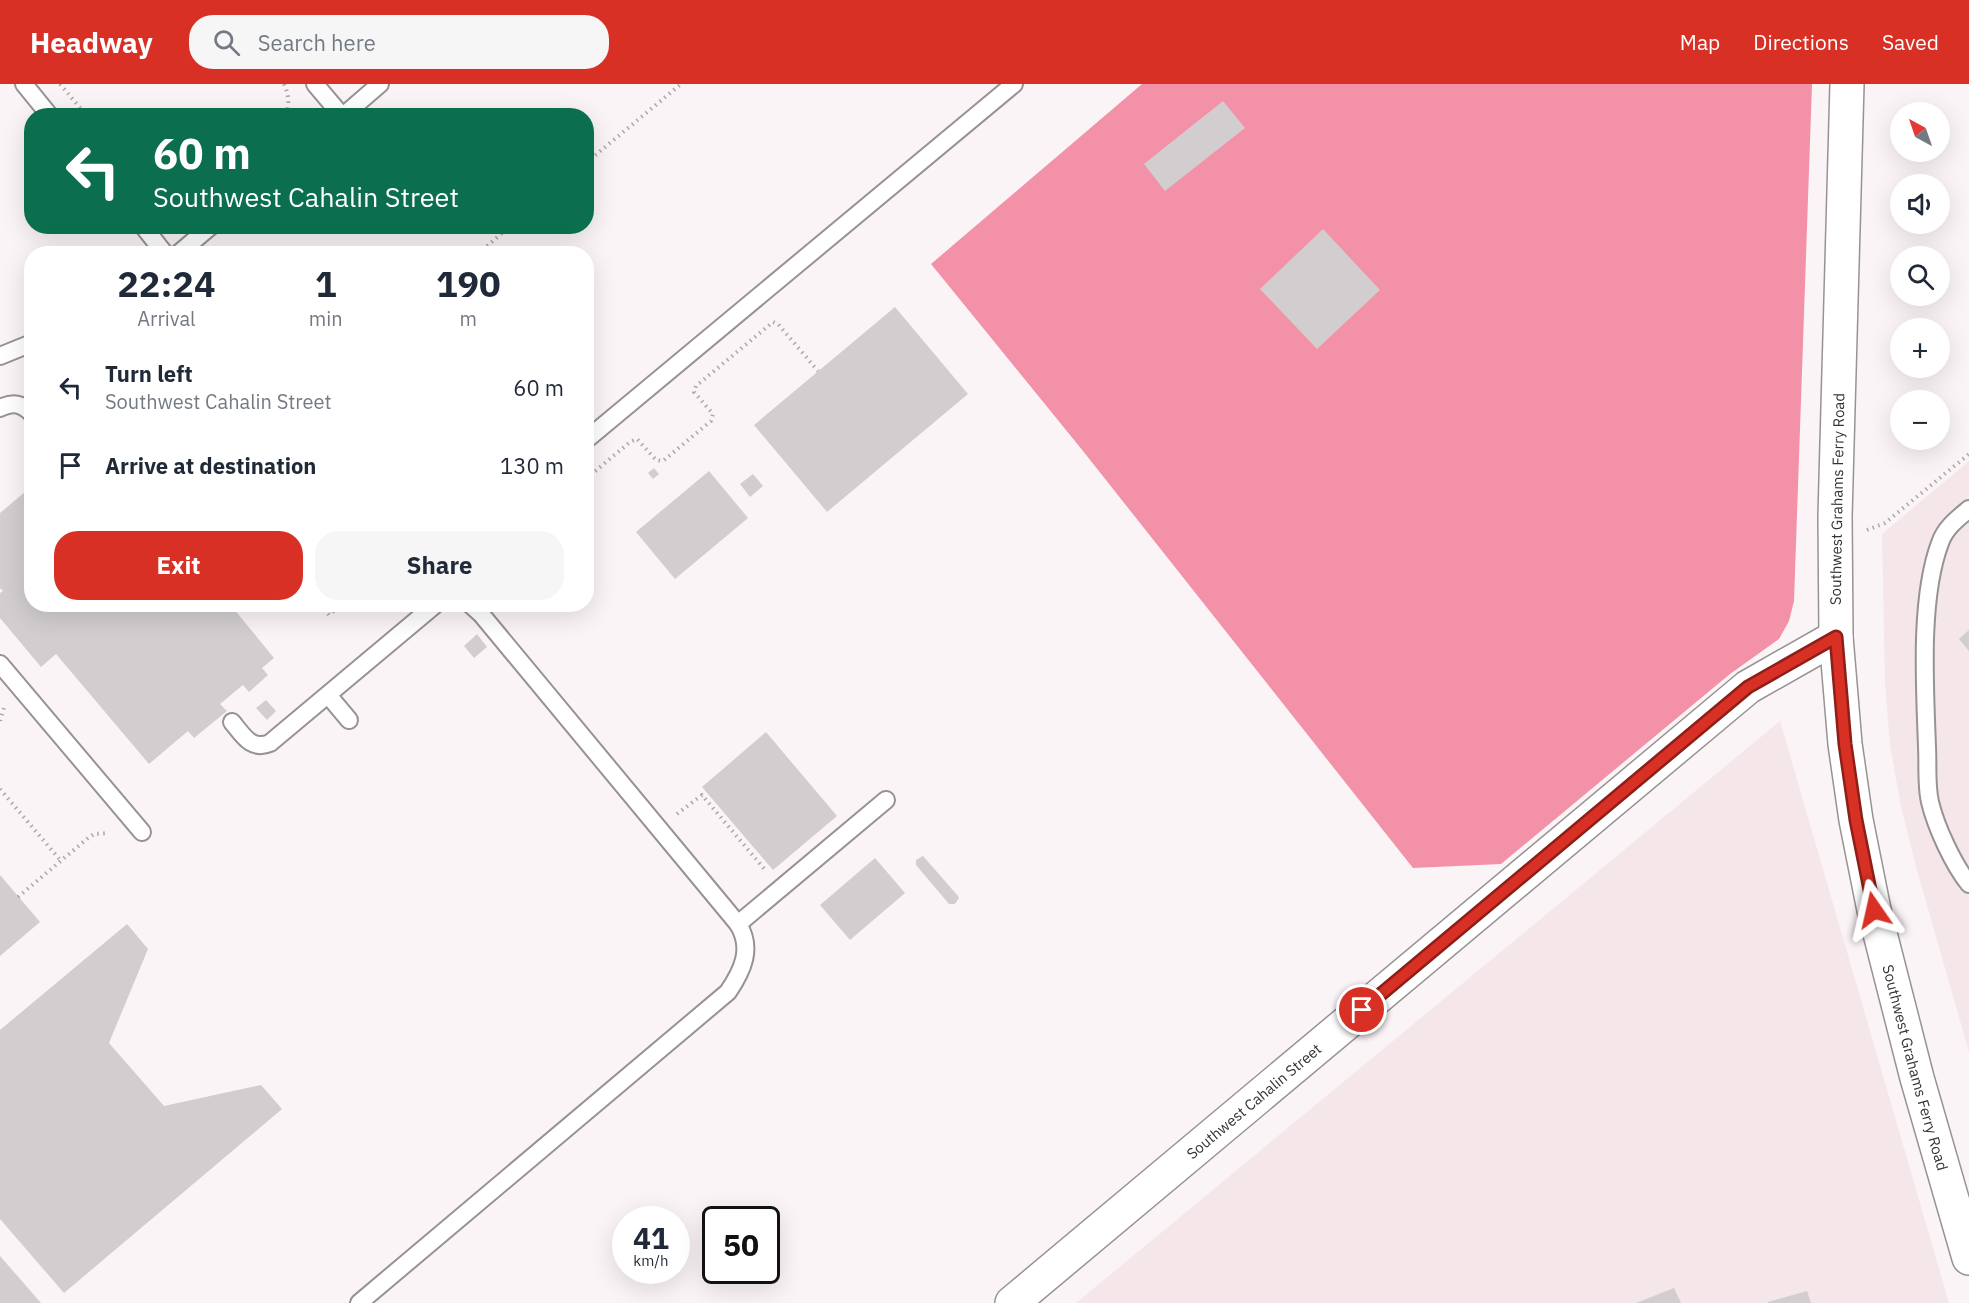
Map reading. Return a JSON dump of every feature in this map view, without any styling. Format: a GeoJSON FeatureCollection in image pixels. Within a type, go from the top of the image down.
{"type":"FeatureCollection","features":[{"type":"Feature","properties":{"kind":"main road","name":"Southwest Grahams Ferry Road"},"geometry":{"type":"LineString","coordinates":[[1847,84],[1835,543],[1836,637],[1847,755],[1856,820],[1874,910],[1917,1078],[1969,1258]]}},
{"type":"Feature","properties":{"kind":"main road","name":"Southwest Cahalin Street"},"geometry":{"type":"LineString","coordinates":[[1012,1303],[1748,687],[1836,637]]}},
{"type":"Feature","properties":{"kind":"lane"},"geometry":{"type":"LineString","coordinates":[[24,84],[44,108]]}},
{"type":"Feature","properties":{"kind":"lane"},"geometry":{"type":"LineString","coordinates":[[315,84],[335,108]]}},
{"type":"Feature","properties":{"kind":"lane"},"geometry":{"type":"LineString","coordinates":[[352,108],[380,84]]}},
{"type":"Feature","properties":{"kind":"lane"},"geometry":{"type":"LineString","coordinates":[[594,433],[1014,84]]}},
{"type":"Feature","properties":{"kind":"lane"},"geometry":{"type":"LineString","coordinates":[[149,234],[159,246]]}},
{"type":"Feature","properties":{"kind":"lane"},"geometry":{"type":"LineString","coordinates":[[187,246],[202,234]]}},
{"type":"Feature","properties":{"kind":"lane"},"geometry":{"type":"LineString","coordinates":[[0,356],[24,346]]}},
{"type":"Feature","properties":{"kind":"lane"},"geometry":{"type":"LineString","coordinates":[[0,408],[16,404],[24,407]]}},
{"type":"Feature","properties":{"kind":"lane"},"geometry":{"type":"LineString","coordinates":[[1969,509],[1951,524],[1940,541],[1931,570],[1926,616],[1926,709],[1930,801],[1948,850],[1960,873],[1969,884]]}},
{"type":"Feature","properties":{"kind":"lane"},"geometry":{"type":"LineString","coordinates":[[232,722],[251,744],[263,746],[270,743],[427,612]]}},
{"type":"Feature","properties":{"kind":"lane"},"geometry":{"type":"LineString","coordinates":[[359,1303],[728,992],[745,960],[745,939],[738,924],[479,612]]}},
{"type":"Feature","properties":{"kind":"lane"},"geometry":{"type":"LineString","coordinates":[[0,664],[142,832]]}},
{"type":"Feature","properties":{"kind":"lane"},"geometry":{"type":"LineString","coordinates":[[328,695],[349,720]]}},
{"type":"Feature","properties":{"kind":"lane"},"geometry":{"type":"LineString","coordinates":[[738,924],[885,800]]}},
{"type":"Feature","properties":{"kind":"path"},"geometry":{"type":"LineString","coordinates":[[60,84],[80,108]]}},
{"type":"Feature","properties":{"kind":"path"},"geometry":{"type":"LineString","coordinates":[[284,84],[288,95],[287,108]]}},
{"type":"Feature","properties":{"kind":"path"},"geometry":{"type":"LineString","coordinates":[[594,156],[681,84]]}},
{"type":"Feature","properties":{"kind":"path"},"geometry":{"type":"LineString","coordinates":[[487,246],[501,234]]}},
{"type":"Feature","properties":{"kind":"path"},"geometry":{"type":"LineString","coordinates":[[594,471],[630,442],[637,439],[656,459],[663,461],[711,421],[713,414],[694,392],[696,386],[773,322],[778,324],[818,372]]}},
{"type":"Feature","properties":{"kind":"path"},"geometry":{"type":"LineString","coordinates":[[1835,543],[1885,523],[1969,454]]}},
{"type":"Feature","properties":{"kind":"path"},"geometry":{"type":"LineString","coordinates":[[0,721],[4,710],[3,703]]}},
{"type":"Feature","properties":{"kind":"path"},"geometry":{"type":"LineString","coordinates":[[0,789],[61,861]]}},
{"type":"Feature","properties":{"kind":"path"},"geometry":{"type":"LineString","coordinates":[[673,813],[681,812],[702,795],[768,873]]}},
{"type":"Feature","properties":{"kind":"path"},"geometry":{"type":"LineString","coordinates":[[18,897],[94,834],[106,832],[112,834]]}},
{"type":"Feature","properties":{"kind":"shaded area"},"geometry":{"type":"Polygon","coordinates":[[[1142,84],[1812,84],[1794,601],[1789,621],[1779,639],[1730,674],[1501,864],[1413,868],[1083,451],[931,264],[1142,84]]]}},
{"type":"Feature","properties":{"kind":"shaded area"},"geometry":{"type":"Polygon","coordinates":[[[1969,461],[1969,1052],[1916,867],[1901,806],[1890,746],[1885,683],[1882,534],[1969,461]]]}},
{"type":"Feature","properties":{"kind":"shaded area"},"geometry":{"type":"Polygon","coordinates":[[[1780,721],[1949,1303],[1076,1303],[1780,721]]]}},
{"type":"Feature","properties":{"kind":"building"},"geometry":{"type":"Polygon","coordinates":[[[1223,101],[1245,128],[1165,191],[1144,164],[1223,101]]]}},
{"type":"Feature","properties":{"kind":"building"},"geometry":{"type":"Polygon","coordinates":[[[1323,229],[1380,290],[1317,349],[1260,289],[1323,229]]]}},
{"type":"Feature","properties":{"kind":"building"},"geometry":{"type":"Polygon","coordinates":[[[895,307],[968,394],[827,512],[754,425],[895,307]]]}},
{"type":"Feature","properties":{"kind":"building"},"geometry":{"type":"Polygon","coordinates":[[[654,468],[659,474],[653,479],[648,473],[654,468]]]}},
{"type":"Feature","properties":{"kind":"building"},"geometry":{"type":"Polygon","coordinates":[[[709,471],[748,518],[675,579],[636,532],[709,471]]]}},
{"type":"Feature","properties":{"kind":"building"},"geometry":{"type":"Polygon","coordinates":[[[753,474],[763,486],[750,497],[740,484],[753,474]]]}},
{"type":"Feature","properties":{"kind":"building"},"geometry":{"type":"Polygon","coordinates":[[[24,493],[24,612],[237,612],[274,658],[262,668],[268,675],[249,692],[243,685],[220,704],[227,711],[194,738],[188,731],[149,764],[56,654],[41,667],[0,618],[0,593],[3,591],[0,588],[0,513],[24,493]]]}},
{"type":"Feature","properties":{"kind":"building"},"geometry":{"type":"Polygon","coordinates":[[[1969,630],[1969,651],[1959,639],[1969,630]]]}},
{"type":"Feature","properties":{"kind":"building"},"geometry":{"type":"Polygon","coordinates":[[[477,634],[487,647],[474,658],[464,646],[477,634]]]}},
{"type":"Feature","properties":{"kind":"building"},"geometry":{"type":"Polygon","coordinates":[[[266,700],[276,711],[267,720],[256,708],[266,700]]]}},
{"type":"Feature","properties":{"kind":"building"},"geometry":{"type":"Polygon","coordinates":[[[766,732],[837,816],[773,870],[702,787],[766,732]]]}},
{"type":"Feature","properties":{"kind":"building"},"geometry":{"type":"Polygon","coordinates":[[[923,856],[958,896],[955,904],[949,904],[916,865],[916,860],[923,856]]]}},
{"type":"Feature","properties":{"kind":"building"},"geometry":{"type":"Polygon","coordinates":[[[875,858],[905,893],[850,940],[820,905],[875,858]]]}},
{"type":"Feature","properties":{"kind":"building"},"geometry":{"type":"Polygon","coordinates":[[[0,875],[40,922],[0,956],[0,875]]]}},
{"type":"Feature","properties":{"kind":"building"},"geometry":{"type":"Polygon","coordinates":[[[127,924],[148,949],[109,1043],[164,1106],[261,1085],[282,1109],[64,1293],[0,1219],[0,1030],[127,924]]]}},
{"type":"Feature","properties":{"kind":"building"},"geometry":{"type":"Polygon","coordinates":[[[0,1256],[41,1303],[0,1303],[0,1256]]]}},
{"type":"Feature","properties":{"kind":"building"},"geometry":{"type":"Polygon","coordinates":[[[1674,1288],[1681,1303],[1636,1303],[1674,1288]]]}},
{"type":"Feature","properties":{"kind":"building"},"geometry":{"type":"Polygon","coordinates":[[[1807,1291],[1811,1303],[1768,1303],[1768,1302],[1807,1291]]]}},
{"type":"Feature","properties":{"kind":"route"},"geometry":{"type":"LineString","coordinates":[[1362,1010],[1748,687],[1836,637],[1845,744],[1856,820],[1874,910]]}}]}
